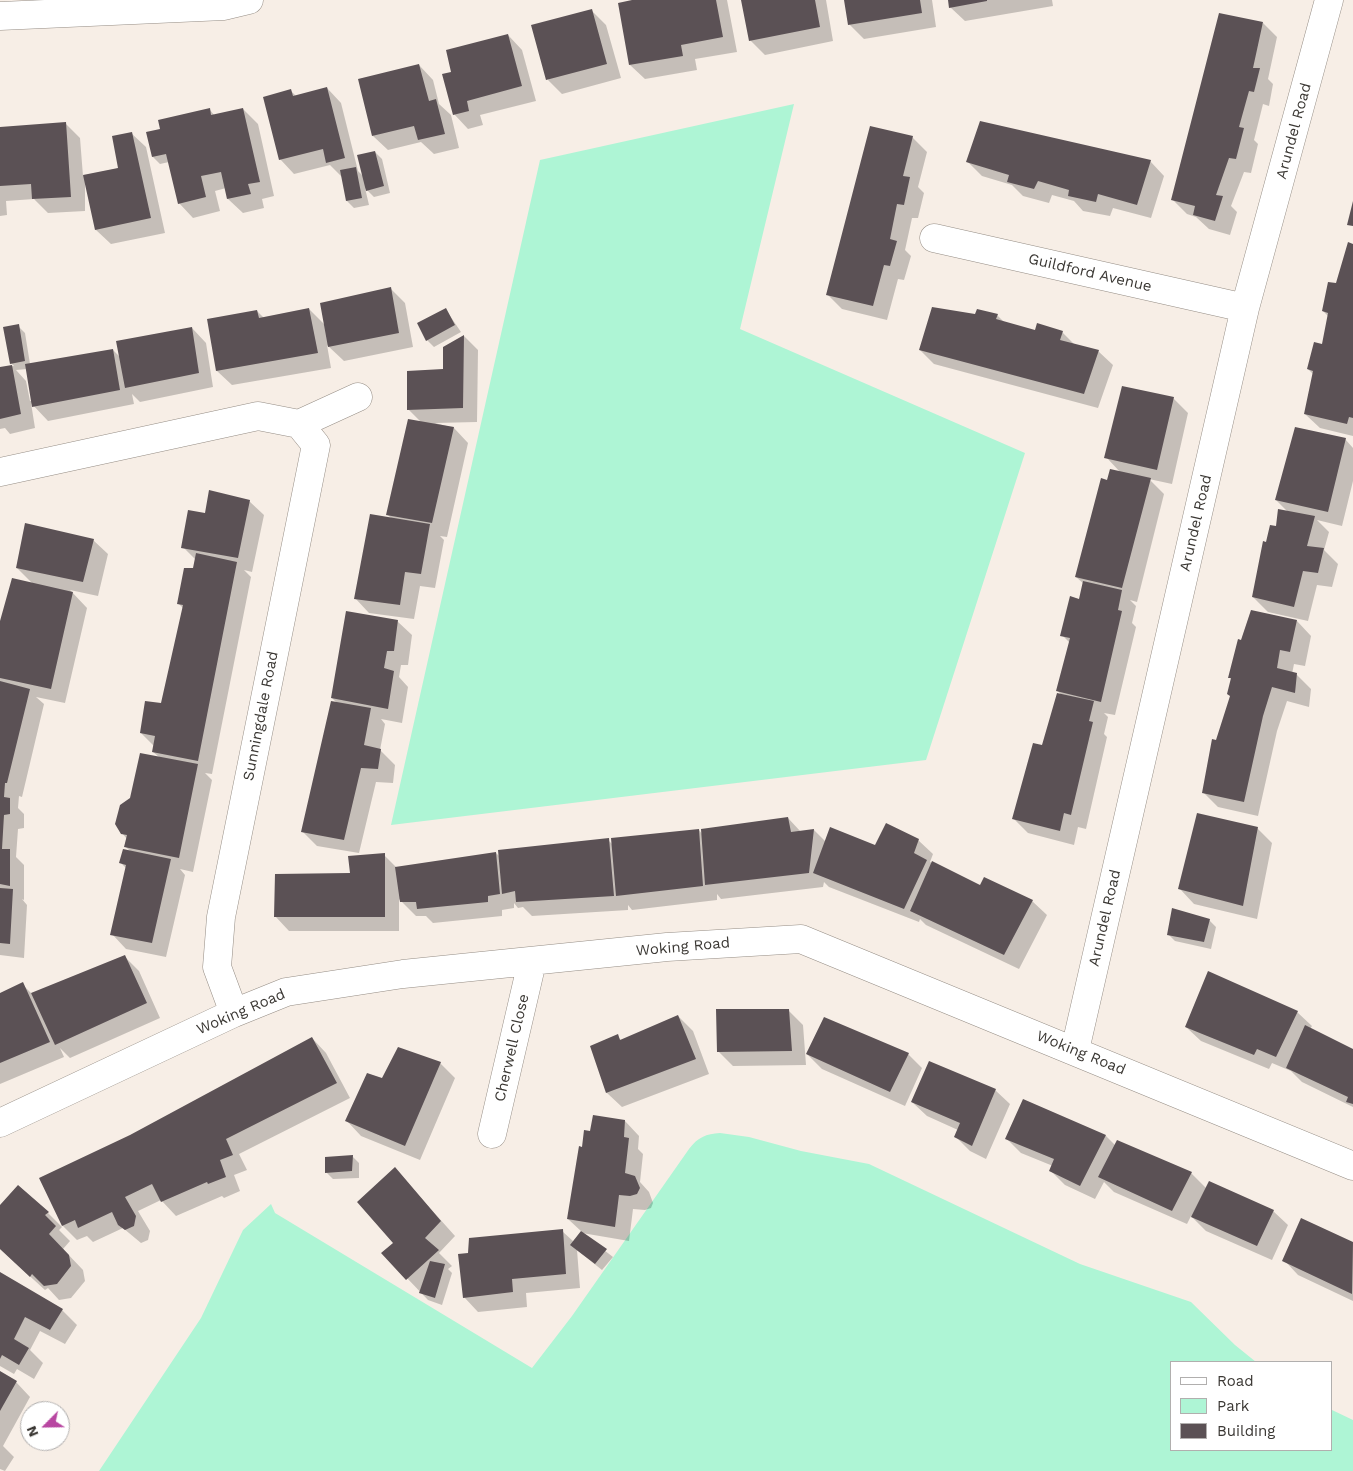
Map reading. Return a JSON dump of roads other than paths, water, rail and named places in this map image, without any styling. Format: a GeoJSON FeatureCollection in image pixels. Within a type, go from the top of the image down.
{"type":"FeatureCollection","features":[{"type":"Feature","properties":{"kind":"street"},"geometry":{"type":"LineString","coordinates":[[0,16],[224,6],[249,0]]}},
{"type":"Feature","properties":{"kind":"street","name":"Arundel Road"},"geometry":{"type":"LineString","coordinates":[[1075,1050],[1245,308],[1329,0]]}},
{"type":"Feature","properties":{"kind":"street","name":"Guildford Avenue"},"geometry":{"type":"LineString","coordinates":[[934,238],[1245,308]]}},
{"type":"Feature","properties":{"kind":"street"},"geometry":{"type":"LineString","coordinates":[[0,472],[258,416],[298,424],[358,397]]}},
{"type":"Feature","properties":{"kind":"street","name":"Sunningdale Road"},"geometry":{"type":"LineString","coordinates":[[234,1013],[217,967],[221,917],[316,445],[298,424]]}},
{"type":"Feature","properties":{"kind":"street","name":"Woking Road"},"geometry":{"type":"LineString","coordinates":[[0,1123],[234,1013],[286,992],[403,974],[666,947],[801,938],[1353,1166]]}},
{"type":"Feature","properties":{"kind":"street","name":"Cherwell Close"},"geometry":{"type":"LineString","coordinates":[[492,1134],[532,962]]}}]}
